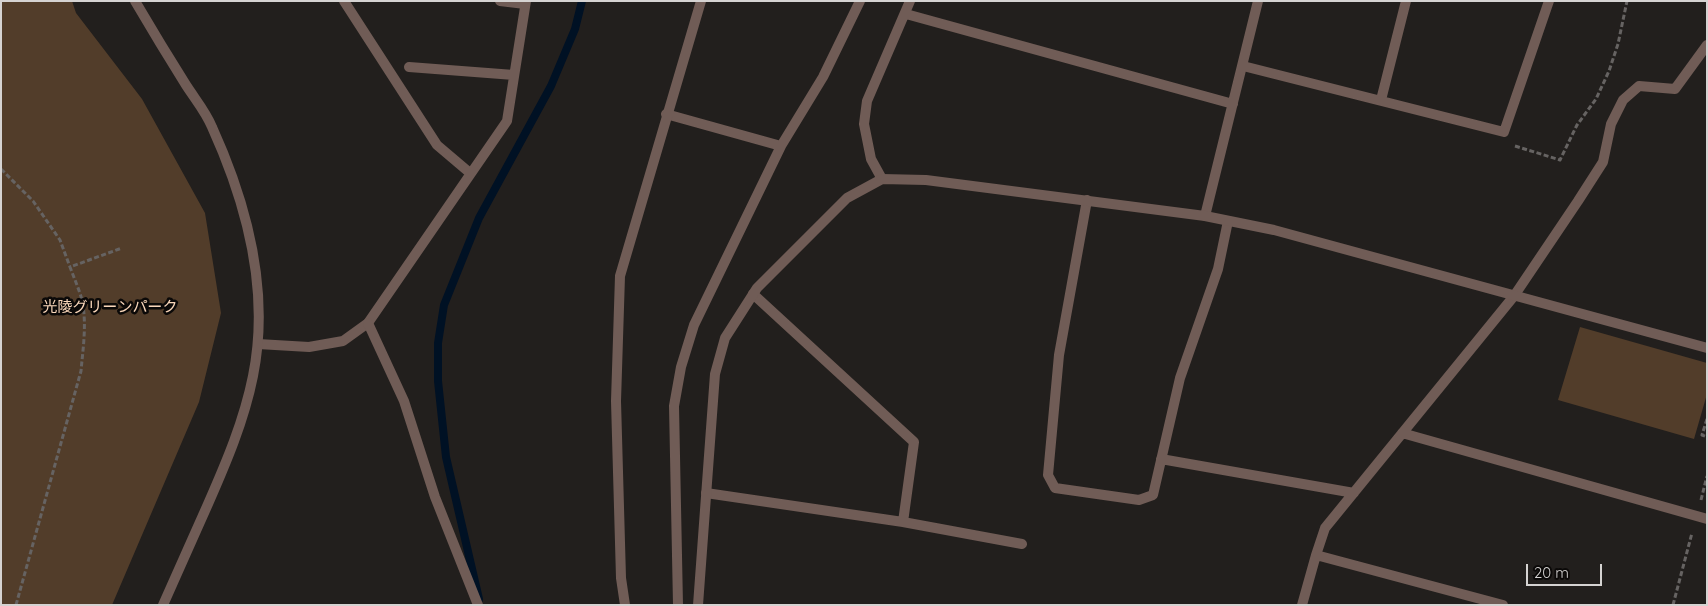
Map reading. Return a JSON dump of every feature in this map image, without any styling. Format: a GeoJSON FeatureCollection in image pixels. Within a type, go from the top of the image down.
{"type":"FeatureCollection","features":[{"type":"Feature","properties":{"kind":"street"},"geometry":{"type":"LineString","coordinates":[[135,1],[211,125],[231,172],[246,220],[259,291],[258,344],[253,376],[243,415],[224,468],[163,605]]}},
{"type":"Feature","properties":{"kind":"street"},"geometry":{"type":"LineString","coordinates":[[344,1],[437,145],[470,174]]}},
{"type":"Feature","properties":{"kind":"street"},"geometry":{"type":"LineString","coordinates":[[258,344],[318,346],[342,341],[368,323],[507,121],[526,2],[500,1]]}},
{"type":"Feature","properties":{"kind":"street"},"geometry":{"type":"LineString","coordinates":[[625,605],[621,578],[616,401],[620,276],[666,114],[701,1]]}},
{"type":"Feature","properties":{"kind":"street"},"geometry":{"type":"LineString","coordinates":[[678,605],[674,406],[681,367],[694,325],[781,146],[822,77],[860,1]]}},
{"type":"Feature","properties":{"kind":"street"},"geometry":{"type":"LineString","coordinates":[[882,180],[871,159],[864,124],[867,101],[910,1]]}},
{"type":"Feature","properties":{"kind":"street"},"geometry":{"type":"LineString","coordinates":[[1205,216],[1258,1]]}},
{"type":"Feature","properties":{"kind":"street"},"geometry":{"type":"LineString","coordinates":[[1381,100],[1406,1]]}},
{"type":"Feature","properties":{"kind":"street"},"geometry":{"type":"LineString","coordinates":[[1243,66],[1504,132],[1549,1]]}},
{"type":"Feature","properties":{"kind":"street"},"geometry":{"type":"LineString","coordinates":[[906,14],[1233,104]]}},
{"type":"Feature","properties":{"kind":"street"},"geometry":{"type":"LineString","coordinates":[[1302,605],[1325,528],[1514,296],[1603,162],[1611,124],[1624,100],[1639,86],[1675,89],[1707,45]]}},
{"type":"Feature","properties":{"kind":"street"},"geometry":{"type":"LineString","coordinates":[[410,67],[514,75]]}},
{"type":"Feature","properties":{"kind":"street"},"geometry":{"type":"LineString","coordinates":[[666,114],[781,146]]}},
{"type":"Feature","properties":{"kind":"street"},"geometry":{"type":"LineString","coordinates":[[698,605],[715,374],[725,338],[757,288],[847,198],[882,180],[926,180],[1087,200],[1205,216],[1274,230],[1707,348]]}},
{"type":"Feature","properties":{"kind":"street"},"geometry":{"type":"LineString","coordinates":[[1087,200],[1059,355],[1048,475],[1055,488],[1139,500],[1153,495],[1180,378],[1218,269],[1228,221]]}},
{"type":"Feature","properties":{"kind":"street"},"geometry":{"type":"LineString","coordinates":[[753,294],[914,442],[903,522]]}},
{"type":"Feature","properties":{"kind":"street"},"geometry":{"type":"LineString","coordinates":[[368,323],[404,401],[435,497],[478,605]]}},
{"type":"Feature","properties":{"kind":"street"},"geometry":{"type":"LineString","coordinates":[[1402,433],[1702,517]]}},
{"type":"Feature","properties":{"kind":"street"},"geometry":{"type":"LineString","coordinates":[[1161,459],[1354,493]]}},
{"type":"Feature","properties":{"kind":"street"},"geometry":{"type":"LineString","coordinates":[[706,494],[903,522],[1022,544]]}},
{"type":"Feature","properties":{"kind":"street"},"geometry":{"type":"LineString","coordinates":[[1316,554],[1503,605]]}},
{"type":"Feature","properties":{"kind":"path"},"geometry":{"type":"LineString","coordinates":[[1504,132],[1512,145],[1560,160],[1577,125],[1596,98],[1609,71],[1618,44],[1627,1]]}},
{"type":"Feature","properties":{"kind":"path"},"geometry":{"type":"LineString","coordinates":[[1,169],[33,201],[60,240],[82,299],[84,317],[81,371],[16,605]]}},
{"type":"Feature","properties":{"kind":"path"},"geometry":{"type":"LineString","coordinates":[[70,267],[122,248]]}},
{"type":"Feature","properties":{"kind":"path"},"geometry":{"type":"LineString","coordinates":[[1707,419],[1702,436],[1707,437]]}},
{"type":"Feature","properties":{"kind":"path"},"geometry":{"type":"LineString","coordinates":[[1673,605],[1702,517],[1707,476]]}},
{"type":"Feature","properties":{"kind":"green space","name":"光陵グリーンパーク"},"geometry":{"type":"Polygon","coordinates":[[[1,1],[72,1],[76,13],[142,99],[205,213],[221,313],[199,402],[112,605],[1,605],[1,1]]]}},
{"type":"Feature","properties":{"kind":"green space"},"geometry":{"type":"Polygon","coordinates":[[[1580,327],[1707,363],[1707,394],[1694,439],[1558,400],[1580,327]]]}},
{"type":"Feature","properties":{"kind":"waterway"},"geometry":{"type":"LineString","coordinates":[[479,599],[446,457],[438,381],[438,343],[444,305],[479,218],[551,86],[575,29],[582,1]]}}]}
